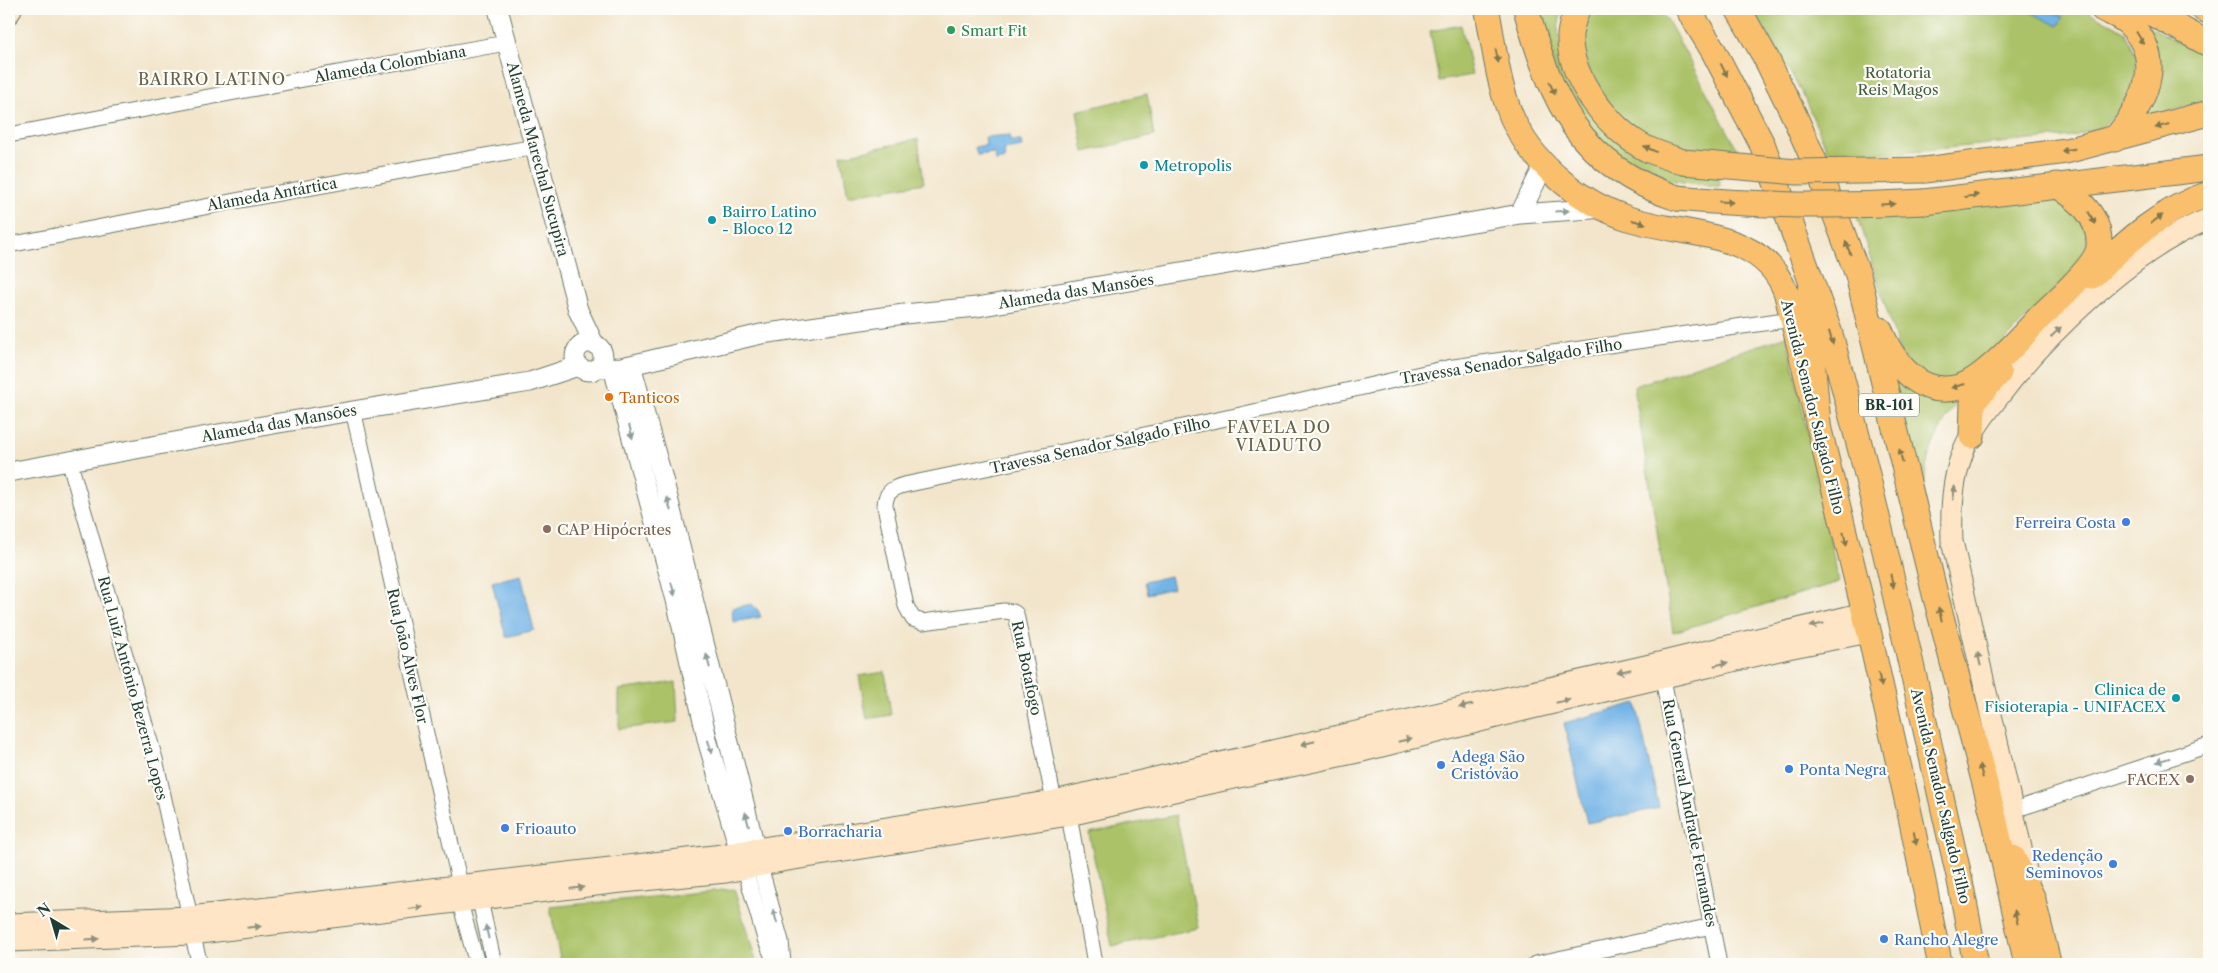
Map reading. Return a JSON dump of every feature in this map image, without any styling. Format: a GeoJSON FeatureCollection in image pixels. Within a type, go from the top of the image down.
{"type":"FeatureCollection","features":[{"type":"Feature","properties":{"kind":"highway"},"geometry":{"type":"LineString","coordinates":[[1526,9],[1550,84],[1561,107],[1580,135],[1606,161],[1629,179],[1677,198],[1727,203],[1872,205],[1924,202],[2209,168]]}},
{"type":"Feature","properties":{"kind":"highway"},"geometry":{"type":"LineString","coordinates":[[1577,9],[1570,34],[1571,52],[1585,87],[1598,108],[1620,130],[1646,149],[1683,162],[1797,172],[1925,170],[2066,151],[2209,113]]}},
{"type":"Feature","properties":{"kind":"highway"},"geometry":{"type":"LineString","coordinates":[[1676,9],[1694,19]]}},
{"type":"Feature","properties":{"kind":"highway","name":"BR-101"},"geometry":{"type":"LineString","coordinates":[[1738,9],[1766,58],[1794,115],[1822,180],[1858,275],[1935,594],[2004,814],[2027,964]]}},
{"type":"Feature","properties":{"kind":"highway"},"geometry":{"type":"LineString","coordinates":[[2103,9],[2126,21],[2140,36],[2148,53],[2149,75],[2144,96],[2134,116],[2116,139]]}},
{"type":"Feature","properties":{"kind":"highway"},"geometry":{"type":"LineString","coordinates":[[2144,9],[2209,44]]}},
{"type":"Feature","properties":{"kind":"highway","name":"Avenida Senador Salgado Filho"},"geometry":{"type":"LineString","coordinates":[[1694,19],[1735,90],[1762,146],[1830,334],[1865,466],[1957,866],[1976,964]]}},
{"type":"Feature","properties":{"kind":"highway"},"geometry":{"type":"LineString","coordinates":[[1858,275],[1890,350],[1910,376],[1926,386],[1944,389],[1962,386],[1996,361],[2093,261],[2098,249],[2099,235],[2094,220],[2073,195],[2056,185]]}},
{"type":"Feature","properties":{"kind":"highway"},"geometry":{"type":"LineString","coordinates":[[1975,429],[1973,402],[2042,325],[2138,232],[2165,214],[2209,194]]}},
{"type":"Feature","properties":{"kind":"highway"},"geometry":{"type":"LineString","coordinates":[[1809,276],[1809,326],[1818,423]]}},
{"type":"Feature","properties":{"kind":"highway"},"geometry":{"type":"LineString","coordinates":[[2004,814],[2033,899]]}},
{"type":"Feature","properties":{"kind":"main road","name":"Avenida Senador Salgado Filho"},"geometry":{"type":"LineString","coordinates":[[1487,9],[1507,106],[1525,141],[1544,165],[1576,191],[1626,218],[1722,239],[1748,249],[1765,261],[1779,276],[1786,293],[1866,623],[1912,824],[1940,964]]}},
{"type":"Feature","properties":{"kind":"main road"},"geometry":{"type":"LineString","coordinates":[[2204,9],[2209,12]]}},
{"type":"Feature","properties":{"kind":"main road"},"geometry":{"type":"LineString","coordinates":[[2004,814],[1952,541],[1951,513],[1954,484],[1963,450],[1975,429],[2019,369],[2107,285],[2155,247],[2195,224],[2209,219]]}},
{"type":"Feature","properties":{"kind":"main road"},"geometry":{"type":"LineString","coordinates":[[9,941],[191,926],[466,897],[750,859],[782,861],[1061,808],[1205,784],[1358,752],[1522,711],[1661,671],[1866,623]]}},
{"type":"Feature","properties":{"kind":"main road"},"geometry":{"type":"LineString","coordinates":[[2033,899],[2049,964]]}},
{"type":"Feature","properties":{"kind":"main road"},"geometry":{"type":"LineString","coordinates":[[9,924],[191,926]]}},
{"type":"Feature","properties":{"kind":"street","name":"Alameda Marechal Sucupira"},"geometry":{"type":"LineString","coordinates":[[498,9],[578,310],[597,358],[676,600],[708,743],[729,781],[750,859]]}},
{"type":"Feature","properties":{"kind":"street","name":"Alameda Colombiana"},"geometry":{"type":"LineString","coordinates":[[9,135],[506,43]]}},
{"type":"Feature","properties":{"kind":"street","name":"Alameda Antártica"},"geometry":{"type":"LineString","coordinates":[[9,245],[235,201],[535,147]]}},
{"type":"Feature","properties":{"kind":"street"},"geometry":{"type":"LineString","coordinates":[[1520,214],[1544,165]]}},
{"type":"Feature","properties":{"kind":"street","name":"Alameda das Mansões"},"geometry":{"type":"LineString","coordinates":[[9,472],[353,410],[530,382],[597,358],[904,314],[977,307],[1520,214],[1605,208]]}},
{"type":"Feature","properties":{"kind":"street","name":"Travessa Senador Salgado Filho"},"geometry":{"type":"LineString","coordinates":[[886,498],[892,490],[904,485],[1172,430],[1447,368],[1792,320]]}},
{"type":"Feature","properties":{"kind":"street","name":"Rua João Alves Flor"},"geometry":{"type":"LineString","coordinates":[[353,410],[466,897],[478,964]]}},
{"type":"Feature","properties":{"kind":"street","name":"Rua Luiz Antônio Bezerra Lopes"},"geometry":{"type":"LineString","coordinates":[[69,460],[155,759],[200,964]]}},
{"type":"Feature","properties":{"kind":"street","name":"Rua Botafogo"},"geometry":{"type":"LineString","coordinates":[[886,498],[886,513],[906,606],[914,620],[923,622],[1004,612],[1016,614],[1061,808]]}},
{"type":"Feature","properties":{"kind":"street","name":"Rua General Andrade Fernandes"},"geometry":{"type":"LineString","coordinates":[[1661,671],[1719,964]]}},
{"type":"Feature","properties":{"kind":"street"},"geometry":{"type":"LineString","coordinates":[[2004,814],[2209,745]]}},
{"type":"Feature","properties":{"kind":"street"},"geometry":{"type":"LineString","coordinates":[[1061,808],[1095,964]]}},
{"type":"Feature","properties":{"kind":"street"},"geometry":{"type":"LineString","coordinates":[[750,859],[765,939],[776,964]]}},
{"type":"Feature","properties":{"kind":"street"},"geometry":{"type":"LineString","coordinates":[[750,859],[782,941],[783,964]]}},
{"type":"Feature","properties":{"kind":"street","name":"Rua João Alves Flor"},"geometry":{"type":"LineString","coordinates":[[466,897],[494,964]]}},
{"type":"Feature","properties":{"kind":"street"},"geometry":{"type":"LineString","coordinates":[[1535,964],[1712,926]]}},
{"type":"Feature","properties":{"kind":"green space"},"geometry":{"type":"Polygon","coordinates":[[[1533,9],[1562,9],[1558,29],[1562,57],[1579,100],[1719,176],[1720,187],[1668,180],[1624,161],[1589,130],[1565,95],[1533,9]]]}},
{"type":"Feature","properties":{"kind":"green space"},"geometry":{"type":"Polygon","coordinates":[[[1587,9],[1657,9],[1667,19],[1739,152],[1697,152],[1666,146],[1642,135],[1617,114],[1597,87],[1583,57],[1580,38],[1587,9]]]}},
{"type":"Feature","properties":{"kind":"green space","name":"Rotatoria Reis Magos"},"geometry":{"type":"Polygon","coordinates":[[[1753,9],[2083,9],[2124,31],[2137,58],[2134,83],[2119,111],[2102,127],[2074,136],[1894,153],[1828,152],[1802,93],[1753,9]]]}},
{"type":"Feature","properties":{"kind":"green space"},"geometry":{"type":"Polygon","coordinates":[[[2137,20],[2209,58],[2209,101],[2177,109],[2138,124],[2154,101],[2158,69],[2137,20]]]}},
{"type":"Feature","properties":{"kind":"green space"},"geometry":{"type":"Polygon","coordinates":[[[1461,25],[1472,75],[1439,81],[1430,31],[1461,25]]]}},
{"type":"Feature","properties":{"kind":"green space"},"geometry":{"type":"Polygon","coordinates":[[[1147,94],[1154,136],[1084,152],[1077,111],[1147,94]]]}},
{"type":"Feature","properties":{"kind":"green space"},"geometry":{"type":"Polygon","coordinates":[[[918,139],[924,183],[848,196],[841,156],[918,139]]]}},
{"type":"Feature","properties":{"kind":"green space"},"geometry":{"type":"Polygon","coordinates":[[[2049,197],[2075,215],[2084,227],[2087,245],[2081,262],[1974,373],[1945,382],[1925,378],[1901,356],[1857,216],[2049,197]]]}},
{"type":"Feature","properties":{"kind":"green space"},"geometry":{"type":"Polygon","coordinates":[[[1787,336],[1839,582],[1673,632],[1634,386],[1787,336]]]}},
{"type":"Feature","properties":{"kind":"green space"},"geometry":{"type":"Polygon","coordinates":[[[1892,370],[1963,393],[1944,422],[1929,454],[1925,477],[1925,509],[1892,370]]]}},
{"type":"Feature","properties":{"kind":"green space"},"geometry":{"type":"Polygon","coordinates":[[[885,672],[891,715],[867,719],[859,676],[885,672]]]}},
{"type":"Feature","properties":{"kind":"green space"},"geometry":{"type":"Polygon","coordinates":[[[676,682],[678,722],[619,729],[619,690],[676,682]]]}},
{"type":"Feature","properties":{"kind":"green space"},"geometry":{"type":"Polygon","coordinates":[[[1176,815],[1199,928],[1112,946],[1089,833],[1176,815]]]}},
{"type":"Feature","properties":{"kind":"green space"},"geometry":{"type":"Polygon","coordinates":[[[734,889],[757,964],[561,964],[550,907],[734,889]]]}},
{"type":"Feature","properties":{"kind":"water"},"geometry":{"type":"Polygon","coordinates":[[[2024,9],[2046,9],[2063,17],[2058,26],[2024,9]]]}},
{"type":"Feature","properties":{"kind":"water"},"geometry":{"type":"Polygon","coordinates":[[[1009,135],[1010,141],[1021,141],[1022,147],[1004,150],[1005,159],[996,161],[994,153],[977,155],[975,147],[986,145],[985,137],[1009,135]]]}},
{"type":"Feature","properties":{"kind":"water"},"geometry":{"type":"Polygon","coordinates":[[[521,575],[534,630],[506,637],[492,582],[521,575]]]}},
{"type":"Feature","properties":{"kind":"water"},"geometry":{"type":"Polygon","coordinates":[[[1170,576],[1173,588],[1147,594],[1144,582],[1170,576]]]}},
{"type":"Feature","properties":{"kind":"water"},"geometry":{"type":"Polygon","coordinates":[[[752,604],[758,610],[761,617],[733,622],[732,608],[752,604]]]}},
{"type":"Feature","properties":{"kind":"water"},"geometry":{"type":"Polygon","coordinates":[[[1636,703],[1659,808],[1587,823],[1564,723],[1636,703]]]}},
{"type":"Feature","properties":{"kind":"place","name":"Smart Fit"},"geometry":{"type":"Point","coordinates":[951,30]}},
{"type":"Feature","properties":{"kind":"place","name":"Metropolis"},"geometry":{"type":"Point","coordinates":[1144,165]}},
{"type":"Feature","properties":{"kind":"place","name":"Bairro Latino - Bloco 12"},"geometry":{"type":"Point","coordinates":[712,220]}},
{"type":"Feature","properties":{"kind":"place","name":"Tanticos"},"geometry":{"type":"Point","coordinates":[609,397]}},
{"type":"Feature","properties":{"kind":"place","name":"Ferreira Costa"},"geometry":{"type":"Point","coordinates":[2126,522]}},
{"type":"Feature","properties":{"kind":"place","name":"CAP Hipócrates"},"geometry":{"type":"Point","coordinates":[547,529]}},
{"type":"Feature","properties":{"kind":"place","name":"Clinica de Fisioterapia - UNIFACEX"},"geometry":{"type":"Point","coordinates":[2176,698]}},
{"type":"Feature","properties":{"kind":"place","name":"Adega São Cristóvão"},"geometry":{"type":"Point","coordinates":[1441,765]}},
{"type":"Feature","properties":{"kind":"place","name":"Ponta Negra"},"geometry":{"type":"Point","coordinates":[1789,769]}},
{"type":"Feature","properties":{"kind":"place","name":"FACEX"},"geometry":{"type":"Point","coordinates":[2190,779]}},
{"type":"Feature","properties":{"kind":"place","name":"Frioauto"},"geometry":{"type":"Point","coordinates":[505,828]}},
{"type":"Feature","properties":{"kind":"place","name":"Borracharia"},"geometry":{"type":"Point","coordinates":[788,831]}},
{"type":"Feature","properties":{"kind":"place","name":"Redenção Seminovos"},"geometry":{"type":"Point","coordinates":[2113,864]}},
{"type":"Feature","properties":{"kind":"place","name":"Rancho Alegre"},"geometry":{"type":"Point","coordinates":[1884,939]}},
{"type":"Feature","properties":{"kind":"district","name":"BAIRRO LATINO"},"geometry":{"type":"Point","coordinates":[212,79]}},
{"type":"Feature","properties":{"kind":"district","name":"FAVELA DO VIADUTO"},"geometry":{"type":"Point","coordinates":[1279,436]}}]}
